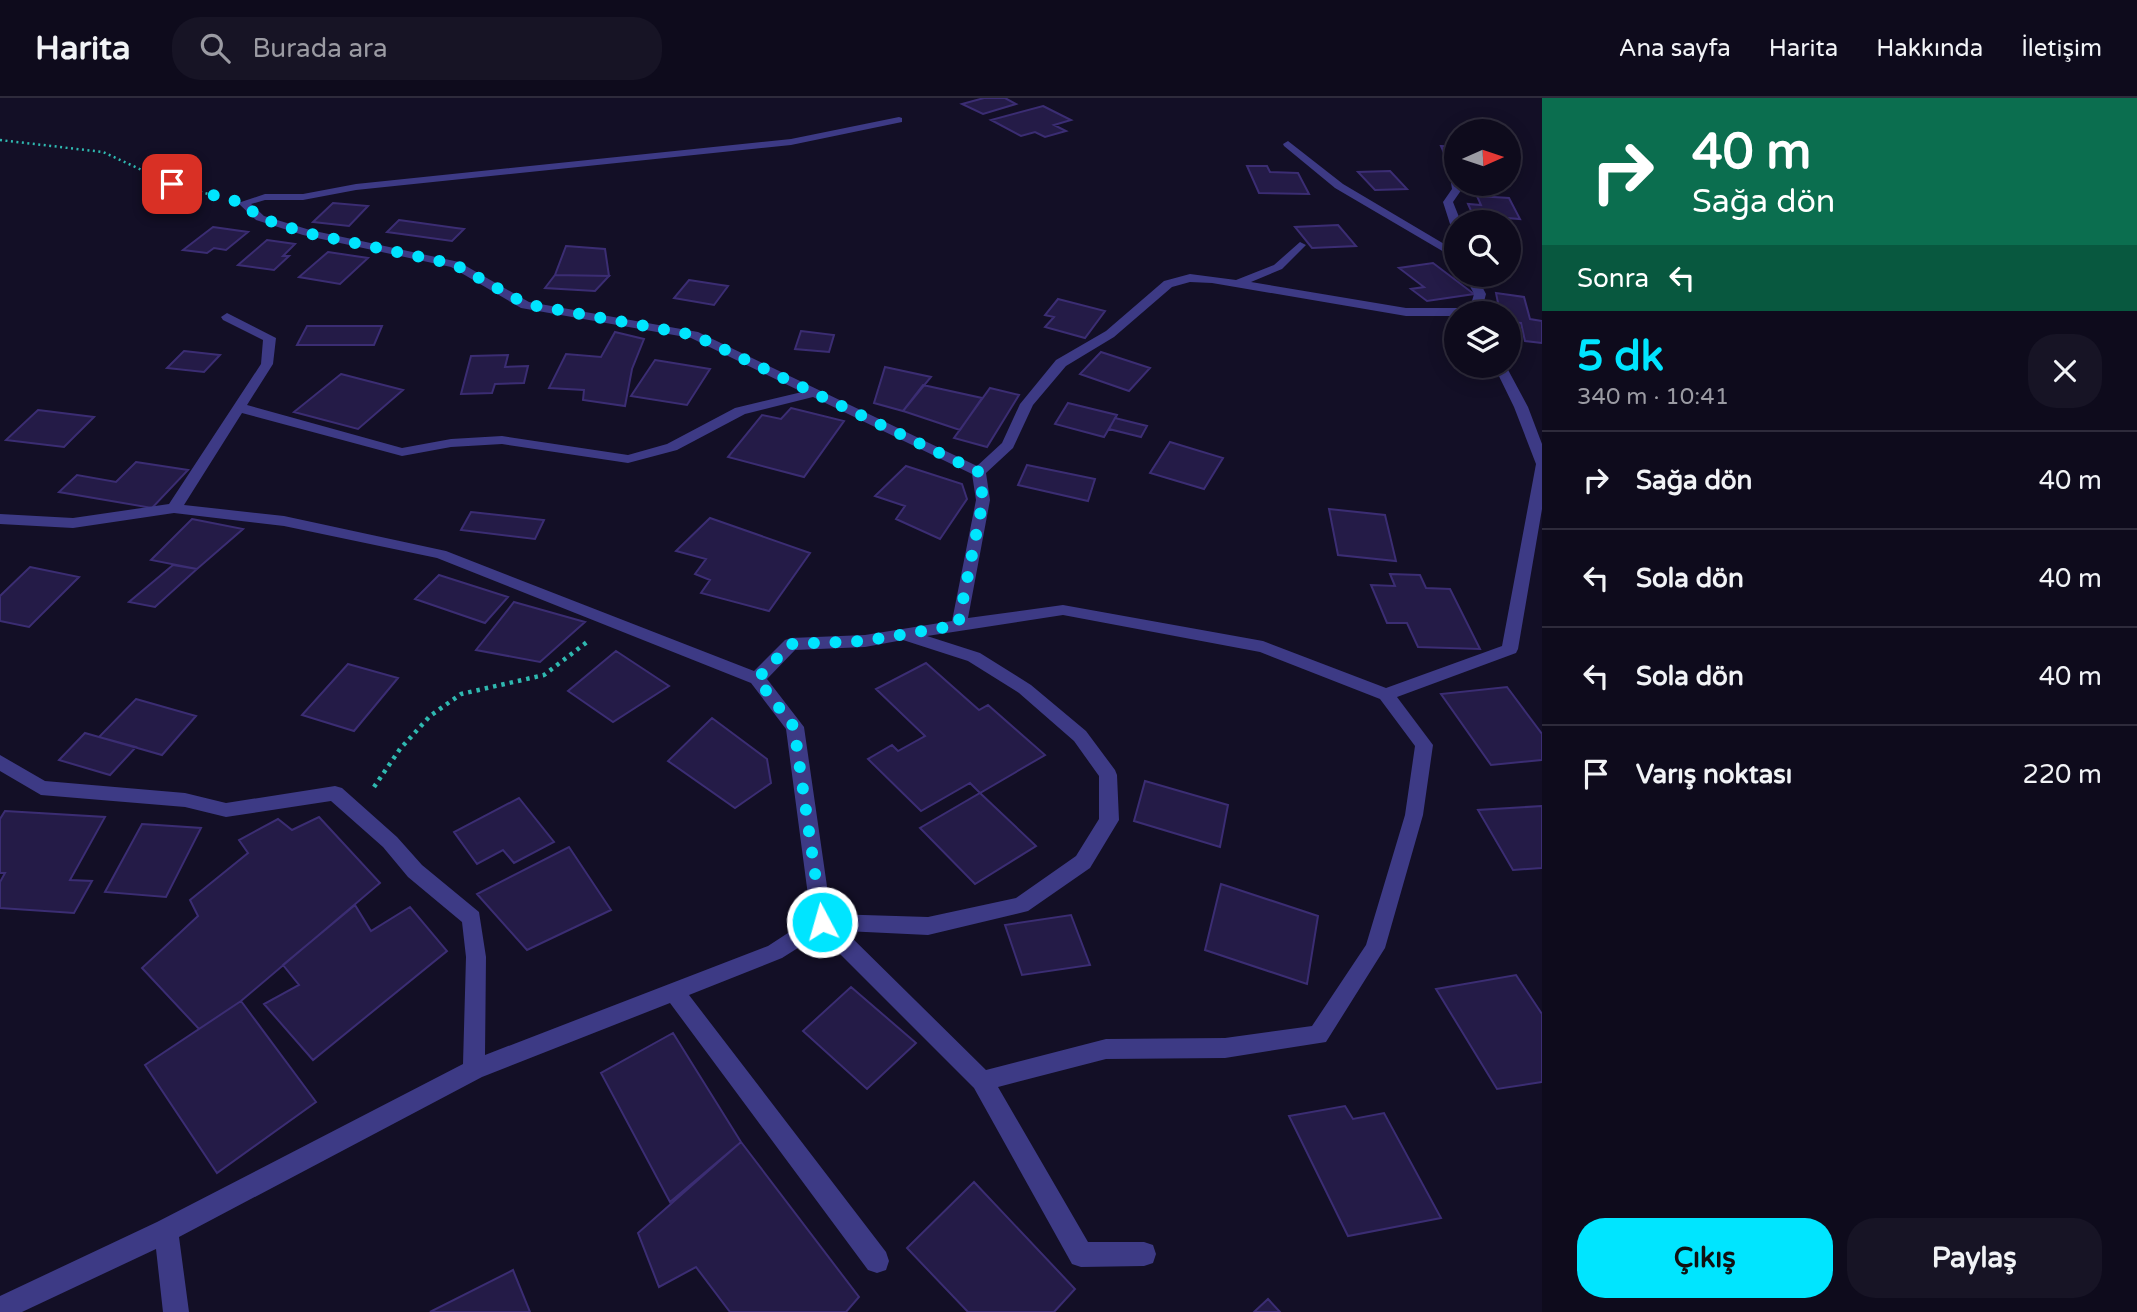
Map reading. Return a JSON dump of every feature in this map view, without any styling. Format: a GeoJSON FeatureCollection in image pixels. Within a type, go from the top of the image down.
{"type":"FeatureCollection","features":[{"type":"Feature","properties":{"kind":"street"},"geometry":{"type":"LineString","coordinates":[[243,203],[265,197],[303,197],[394,183],[791,142],[899,120]]}},
{"type":"Feature","properties":{"kind":"street"},"geometry":{"type":"LineString","coordinates":[[1288,144],[1339,186],[1444,249]]}},
{"type":"Feature","properties":{"kind":"street"},"geometry":{"type":"LineString","coordinates":[[243,203],[260,218],[307,233],[454,264],[526,304],[694,335],[979,472]]}},
{"type":"Feature","properties":{"kind":"street"},"geometry":{"type":"LineString","coordinates":[[1237,283],[1278,267],[1300,245]]}},
{"type":"Feature","properties":{"kind":"street"},"geometry":{"type":"LineString","coordinates":[[979,472],[1008,445],[1027,404],[1061,363],[1110,334],[1168,284],[1190,278],[1237,283],[1406,312],[1444,313]]}},
{"type":"Feature","properties":{"kind":"street"},"geometry":{"type":"LineString","coordinates":[[174,508],[267,364],[270,338],[227,317]]}},
{"type":"Feature","properties":{"kind":"street"},"geometry":{"type":"LineString","coordinates":[[1386,695],[1510,649],[1542,465],[1521,407],[1506,378]]}},
{"type":"Feature","properties":{"kind":"street"},"geometry":{"type":"LineString","coordinates":[[241,408],[402,452],[451,443],[502,440],[628,459],[672,447],[740,411],[813,393]]}},
{"type":"Feature","properties":{"kind":"street"},"geometry":{"type":"LineString","coordinates":[[958,625],[983,500],[979,472]]}},
{"type":"Feature","properties":{"kind":"street"},"geometry":{"type":"LineString","coordinates":[[0,519],[73,523],[174,508],[284,522],[441,554],[757,679],[794,727],[822,922],[982,1081],[1081,1255],[1144,1254]]}},
{"type":"Feature","properties":{"kind":"street"},"geometry":{"type":"LineString","coordinates":[[757,679],[791,644],[864,641],[1063,610],[1263,647],[1386,695],[1424,745],[1414,815],[1375,948],[1318,1035],[1226,1048],[1106,1049],[982,1081]]}},
{"type":"Feature","properties":{"kind":"street"},"geometry":{"type":"LineString","coordinates":[[0,1309],[166,1231],[474,1070],[775,952],[822,922],[928,926],[1021,905],[1083,862],[1109,820],[1108,775],[1080,736],[1025,689],[974,657],[906,635]]}},
{"type":"Feature","properties":{"kind":"street"},"geometry":{"type":"LineString","coordinates":[[0,762],[41,788],[185,800],[226,810],[335,793],[390,842],[415,872],[472,918],[476,957],[474,1070]]}},
{"type":"Feature","properties":{"kind":"street"},"geometry":{"type":"LineString","coordinates":[[674,992],[877,1261]]}},
{"type":"Feature","properties":{"kind":"street"},"geometry":{"type":"LineString","coordinates":[[166,1231],[176,1312]]}},
{"type":"Feature","properties":{"kind":"path"},"geometry":{"type":"LineString","coordinates":[[0,140],[103,152],[172,184],[243,203]]}},
{"type":"Feature","properties":{"kind":"path"},"geometry":{"type":"LineString","coordinates":[[358,812],[400,749],[430,716],[461,695],[544,675],[578,651],[610,619]]}},
{"type":"Feature","properties":{"kind":"building"},"geometry":{"type":"Polygon","coordinates":[[[984,98],[1005,98],[1016,104],[983,114],[962,104],[984,98]]]}},
{"type":"Feature","properties":{"kind":"building"},"geometry":{"type":"Polygon","coordinates":[[[1043,106],[1071,120],[1054,125],[1066,131],[1045,137],[1035,132],[1021,136],[991,120],[1043,106]]]}},
{"type":"Feature","properties":{"kind":"building"},"geometry":{"type":"Polygon","coordinates":[[[1247,166],[1267,166],[1270,172],[1298,173],[1309,194],[1259,193],[1247,166]]]}},
{"type":"Feature","properties":{"kind":"building"},"geometry":{"type":"Polygon","coordinates":[[[1390,171],[1407,189],[1375,190],[1358,172],[1390,171]]]}},
{"type":"Feature","properties":{"kind":"building"},"geometry":{"type":"Polygon","coordinates":[[[1477,196],[1509,198],[1515,210],[1471,210],[1468,204],[1481,205],[1477,196]]]}},
{"type":"Feature","properties":{"kind":"building"},"geometry":{"type":"Polygon","coordinates":[[[333,203],[368,206],[349,226],[313,222],[333,203]]]}},
{"type":"Feature","properties":{"kind":"building"},"geometry":{"type":"Polygon","coordinates":[[[399,220],[464,229],[452,241],[387,232],[399,220]]]}},
{"type":"Feature","properties":{"kind":"building"},"geometry":{"type":"Polygon","coordinates":[[[1338,225],[1356,246],[1312,248],[1295,227],[1338,225]]]}},
{"type":"Feature","properties":{"kind":"building"},"geometry":{"type":"Polygon","coordinates":[[[213,227],[248,232],[226,250],[214,248],[207,253],[183,250],[213,227]]]}},
{"type":"Feature","properties":{"kind":"building"},"geometry":{"type":"Polygon","coordinates":[[[267,240],[295,244],[283,256],[289,256],[274,270],[238,265],[267,240]]]}},
{"type":"Feature","properties":{"kind":"building"},"geometry":{"type":"Polygon","coordinates":[[[566,246],[605,249],[609,276],[555,275],[566,246]]]}},
{"type":"Feature","properties":{"kind":"building"},"geometry":{"type":"Polygon","coordinates":[[[328,252],[368,258],[340,284],[299,277],[328,252]]]}},
{"type":"Feature","properties":{"kind":"building"},"geometry":{"type":"Polygon","coordinates":[[[1433,263],[1444,271],[1444,287],[1465,287],[1474,294],[1427,301],[1411,289],[1424,287],[1399,268],[1433,263]]]}},
{"type":"Feature","properties":{"kind":"building"},"geometry":{"type":"Polygon","coordinates":[[[555,275],[609,276],[595,291],[545,288],[555,275]]]}},
{"type":"Feature","properties":{"kind":"building"},"geometry":{"type":"Polygon","coordinates":[[[689,280],[728,286],[714,305],[674,298],[689,280]]]}},
{"type":"Feature","properties":{"kind":"building"},"geometry":{"type":"Polygon","coordinates":[[[1496,293],[1524,297],[1530,319],[1542,321],[1542,343],[1525,341],[1521,323],[1521,301],[1498,301],[1496,293]]]}},
{"type":"Feature","properties":{"kind":"building"},"geometry":{"type":"Polygon","coordinates":[[[1058,299],[1105,311],[1085,338],[1045,327],[1054,317],[1045,315],[1058,299]]]}},
{"type":"Feature","properties":{"kind":"building"},"geometry":{"type":"Polygon","coordinates":[[[307,326],[382,326],[374,345],[297,345],[307,326]]]}},
{"type":"Feature","properties":{"kind":"building"},"geometry":{"type":"Polygon","coordinates":[[[801,331],[834,335],[829,352],[795,349],[801,331]]]}},
{"type":"Feature","properties":{"kind":"building"},"geometry":{"type":"Polygon","coordinates":[[[615,332],[644,339],[632,369],[625,406],[583,400],[584,390],[549,388],[566,354],[601,357],[615,332]]]}},
{"type":"Feature","properties":{"kind":"building"},"geometry":{"type":"Polygon","coordinates":[[[184,351],[220,355],[204,372],[167,368],[184,351]]]}},
{"type":"Feature","properties":{"kind":"building"},"geometry":{"type":"Polygon","coordinates":[[[1101,352],[1150,368],[1129,391],[1080,374],[1101,352]]]}},
{"type":"Feature","properties":{"kind":"building"},"geometry":{"type":"Polygon","coordinates":[[[508,355],[505,367],[528,366],[524,383],[495,384],[492,393],[461,394],[471,356],[508,355]]]}},
{"type":"Feature","properties":{"kind":"building"},"geometry":{"type":"Polygon","coordinates":[[[655,360],[710,369],[687,405],[631,396],[655,360]]]}},
{"type":"Feature","properties":{"kind":"building"},"geometry":{"type":"Polygon","coordinates":[[[885,367],[931,377],[903,411],[874,403],[885,367]]]}},
{"type":"Feature","properties":{"kind":"building"},"geometry":{"type":"Polygon","coordinates":[[[341,374],[403,390],[358,429],[294,412],[341,374]]]}},
{"type":"Feature","properties":{"kind":"building"},"geometry":{"type":"Polygon","coordinates":[[[923,385],[982,398],[960,430],[903,411],[923,385]]]}},
{"type":"Feature","properties":{"kind":"building"},"geometry":{"type":"Polygon","coordinates":[[[990,388],[1019,395],[987,447],[954,438],[990,388]]]}},
{"type":"Feature","properties":{"kind":"building"},"geometry":{"type":"Polygon","coordinates":[[[1068,403],[1117,415],[1104,437],[1055,424],[1068,403]]]}},
{"type":"Feature","properties":{"kind":"building"},"geometry":{"type":"Polygon","coordinates":[[[791,408],[844,421],[804,477],[728,457],[762,415],[781,419],[791,408]]]}},
{"type":"Feature","properties":{"kind":"building"},"geometry":{"type":"Polygon","coordinates":[[[38,410],[94,417],[64,447],[6,440],[38,410]]]}},
{"type":"Feature","properties":{"kind":"building"},"geometry":{"type":"Polygon","coordinates":[[[1115,418],[1147,426],[1141,437],[1109,429],[1115,418]]]}},
{"type":"Feature","properties":{"kind":"building"},"geometry":{"type":"Polygon","coordinates":[[[1170,442],[1223,458],[1204,489],[1150,473],[1170,442]]]}},
{"type":"Feature","properties":{"kind":"building"},"geometry":{"type":"Polygon","coordinates":[[[136,462],[188,470],[152,508],[59,492],[77,475],[116,482],[136,462]]]}},
{"type":"Feature","properties":{"kind":"building"},"geometry":{"type":"Polygon","coordinates":[[[1027,465],[1095,479],[1088,501],[1018,485],[1027,465]]]}},
{"type":"Feature","properties":{"kind":"building"},"geometry":{"type":"Polygon","coordinates":[[[906,466],[962,484],[967,499],[940,539],[896,519],[905,506],[875,496],[906,466]]]}},
{"type":"Feature","properties":{"kind":"building"},"geometry":{"type":"Polygon","coordinates":[[[1329,509],[1385,515],[1396,561],[1338,555],[1329,509]]]}},
{"type":"Feature","properties":{"kind":"building"},"geometry":{"type":"Polygon","coordinates":[[[471,512],[544,520],[535,539],[461,530],[471,512]]]}},
{"type":"Feature","properties":{"kind":"building"},"geometry":{"type":"Polygon","coordinates":[[[710,518],[810,553],[769,611],[701,593],[710,580],[695,574],[706,559],[676,551],[710,518]]]}},
{"type":"Feature","properties":{"kind":"building"},"geometry":{"type":"Polygon","coordinates":[[[192,519],[243,529],[197,569],[151,560],[192,519]]]}},
{"type":"Feature","properties":{"kind":"building"},"geometry":{"type":"Polygon","coordinates":[[[173,565],[197,569],[155,607],[129,602],[173,565]]]}},
{"type":"Feature","properties":{"kind":"building"},"geometry":{"type":"Polygon","coordinates":[[[30,567],[79,577],[29,627],[0,621],[0,596],[30,567]]]}},
{"type":"Feature","properties":{"kind":"building"},"geometry":{"type":"Polygon","coordinates":[[[1390,574],[1420,575],[1426,588],[1450,589],[1480,649],[1418,647],[1407,623],[1387,623],[1371,585],[1395,586],[1390,574]]]}},
{"type":"Feature","properties":{"kind":"building"},"geometry":{"type":"Polygon","coordinates":[[[439,575],[508,597],[485,623],[415,599],[439,575]]]}},
{"type":"Feature","properties":{"kind":"building"},"geometry":{"type":"Polygon","coordinates":[[[514,602],[585,622],[540,662],[476,650],[514,602]]]}},
{"type":"Feature","properties":{"kind":"building"},"geometry":{"type":"Polygon","coordinates":[[[616,651],[669,686],[613,722],[568,691],[616,651]]]}},
{"type":"Feature","properties":{"kind":"building"},"geometry":{"type":"Polygon","coordinates":[[[926,663],[979,710],[988,705],[1045,755],[980,793],[970,783],[921,811],[868,759],[892,745],[898,751],[925,736],[876,689],[926,663]]]}},
{"type":"Feature","properties":{"kind":"building"},"geometry":{"type":"Polygon","coordinates":[[[348,664],[398,678],[354,731],[302,715],[348,664]]]}},
{"type":"Feature","properties":{"kind":"building"},"geometry":{"type":"Polygon","coordinates":[[[1507,687],[1542,734],[1542,760],[1491,765],[1441,694],[1507,687]]]}},
{"type":"Feature","properties":{"kind":"building"},"geometry":{"type":"Polygon","coordinates":[[[136,699],[196,716],[162,755],[99,737],[136,699]]]}},
{"type":"Feature","properties":{"kind":"building"},"geometry":{"type":"Polygon","coordinates":[[[712,718],[767,759],[771,783],[735,808],[668,761],[712,718]]]}},
{"type":"Feature","properties":{"kind":"building"},"geometry":{"type":"Polygon","coordinates":[[[85,733],[136,747],[110,775],[59,760],[85,733]]]}},
{"type":"Feature","properties":{"kind":"building"},"geometry":{"type":"Polygon","coordinates":[[[1145,781],[1228,805],[1220,847],[1134,821],[1145,781]]]}},
{"type":"Feature","properties":{"kind":"building"},"geometry":{"type":"Polygon","coordinates":[[[980,793],[1036,846],[975,884],[920,828],[980,793]]]}},
{"type":"Feature","properties":{"kind":"building"},"geometry":{"type":"Polygon","coordinates":[[[519,798],[554,842],[514,863],[503,850],[477,864],[454,832],[519,798]]]}},
{"type":"Feature","properties":{"kind":"building"},"geometry":{"type":"Polygon","coordinates":[[[1542,806],[1542,868],[1513,870],[1478,810],[1542,806]]]}},
{"type":"Feature","properties":{"kind":"building"},"geometry":{"type":"Polygon","coordinates":[[[5,811],[105,817],[70,880],[92,881],[74,913],[0,908],[0,882],[5,873],[0,873],[0,819],[5,811]]]}},
{"type":"Feature","properties":{"kind":"building"},"geometry":{"type":"Polygon","coordinates":[[[319,817],[380,883],[241,1001],[199,1029],[142,968],[198,916],[190,900],[248,853],[239,840],[278,819],[292,830],[319,817]]]}},
{"type":"Feature","properties":{"kind":"building"},"geometry":{"type":"Polygon","coordinates":[[[142,824],[201,828],[166,897],[105,892],[142,824]]]}},
{"type":"Feature","properties":{"kind":"building"},"geometry":{"type":"Polygon","coordinates":[[[569,847],[611,910],[527,950],[477,894],[569,847]]]}},
{"type":"Feature","properties":{"kind":"building"},"geometry":{"type":"Polygon","coordinates":[[[1221,884],[1318,916],[1307,984],[1205,950],[1221,884]]]}},
{"type":"Feature","properties":{"kind":"building"},"geometry":{"type":"Polygon","coordinates":[[[355,905],[371,931],[410,907],[447,951],[313,1060],[264,1004],[299,985],[283,965],[355,905]]]}},
{"type":"Feature","properties":{"kind":"building"},"geometry":{"type":"Polygon","coordinates":[[[1071,915],[1090,965],[1022,975],[1005,925],[1071,915]]]}},
{"type":"Feature","properties":{"kind":"building"},"geometry":{"type":"Polygon","coordinates":[[[1516,975],[1542,1014],[1542,1082],[1497,1089],[1436,989],[1516,975]]]}},
{"type":"Feature","properties":{"kind":"building"},"geometry":{"type":"Polygon","coordinates":[[[851,987],[916,1043],[867,1089],[803,1031],[851,987]]]}},
{"type":"Feature","properties":{"kind":"building"},"geometry":{"type":"Polygon","coordinates":[[[241,1001],[316,1102],[217,1173],[145,1065],[241,1001]]]}},
{"type":"Feature","properties":{"kind":"building"},"geometry":{"type":"Polygon","coordinates":[[[673,1033],[741,1142],[670,1202],[601,1073],[673,1033]]]}},
{"type":"Feature","properties":{"kind":"building"},"geometry":{"type":"Polygon","coordinates":[[[1345,1106],[1353,1119],[1384,1113],[1441,1218],[1348,1236],[1289,1116],[1345,1106]]]}},
{"type":"Feature","properties":{"kind":"building"},"geometry":{"type":"Polygon","coordinates":[[[741,1142],[859,1297],[846,1312],[730,1312],[696,1267],[659,1287],[638,1233],[741,1142]]]}},
{"type":"Feature","properties":{"kind":"building"},"geometry":{"type":"Polygon","coordinates":[[[974,1182],[1075,1289],[1054,1312],[968,1312],[907,1248],[974,1182]]]}},
{"type":"Feature","properties":{"kind":"building"},"geometry":{"type":"Polygon","coordinates":[[[513,1270],[530,1312],[430,1312],[513,1270]]]}},
{"type":"Feature","properties":{"kind":"building"},"geometry":{"type":"Polygon","coordinates":[[[1268,1299],[1280,1312],[1254,1312],[1268,1299]]]}},
{"type":"Feature","properties":{"kind":"route"},"geometry":{"type":"LineString","coordinates":[[172,184],[243,203],[260,218],[307,233],[454,264],[526,304],[694,335],[979,472],[983,500],[958,625],[864,641],[791,644],[757,679],[794,727],[822,922]]}}]}
